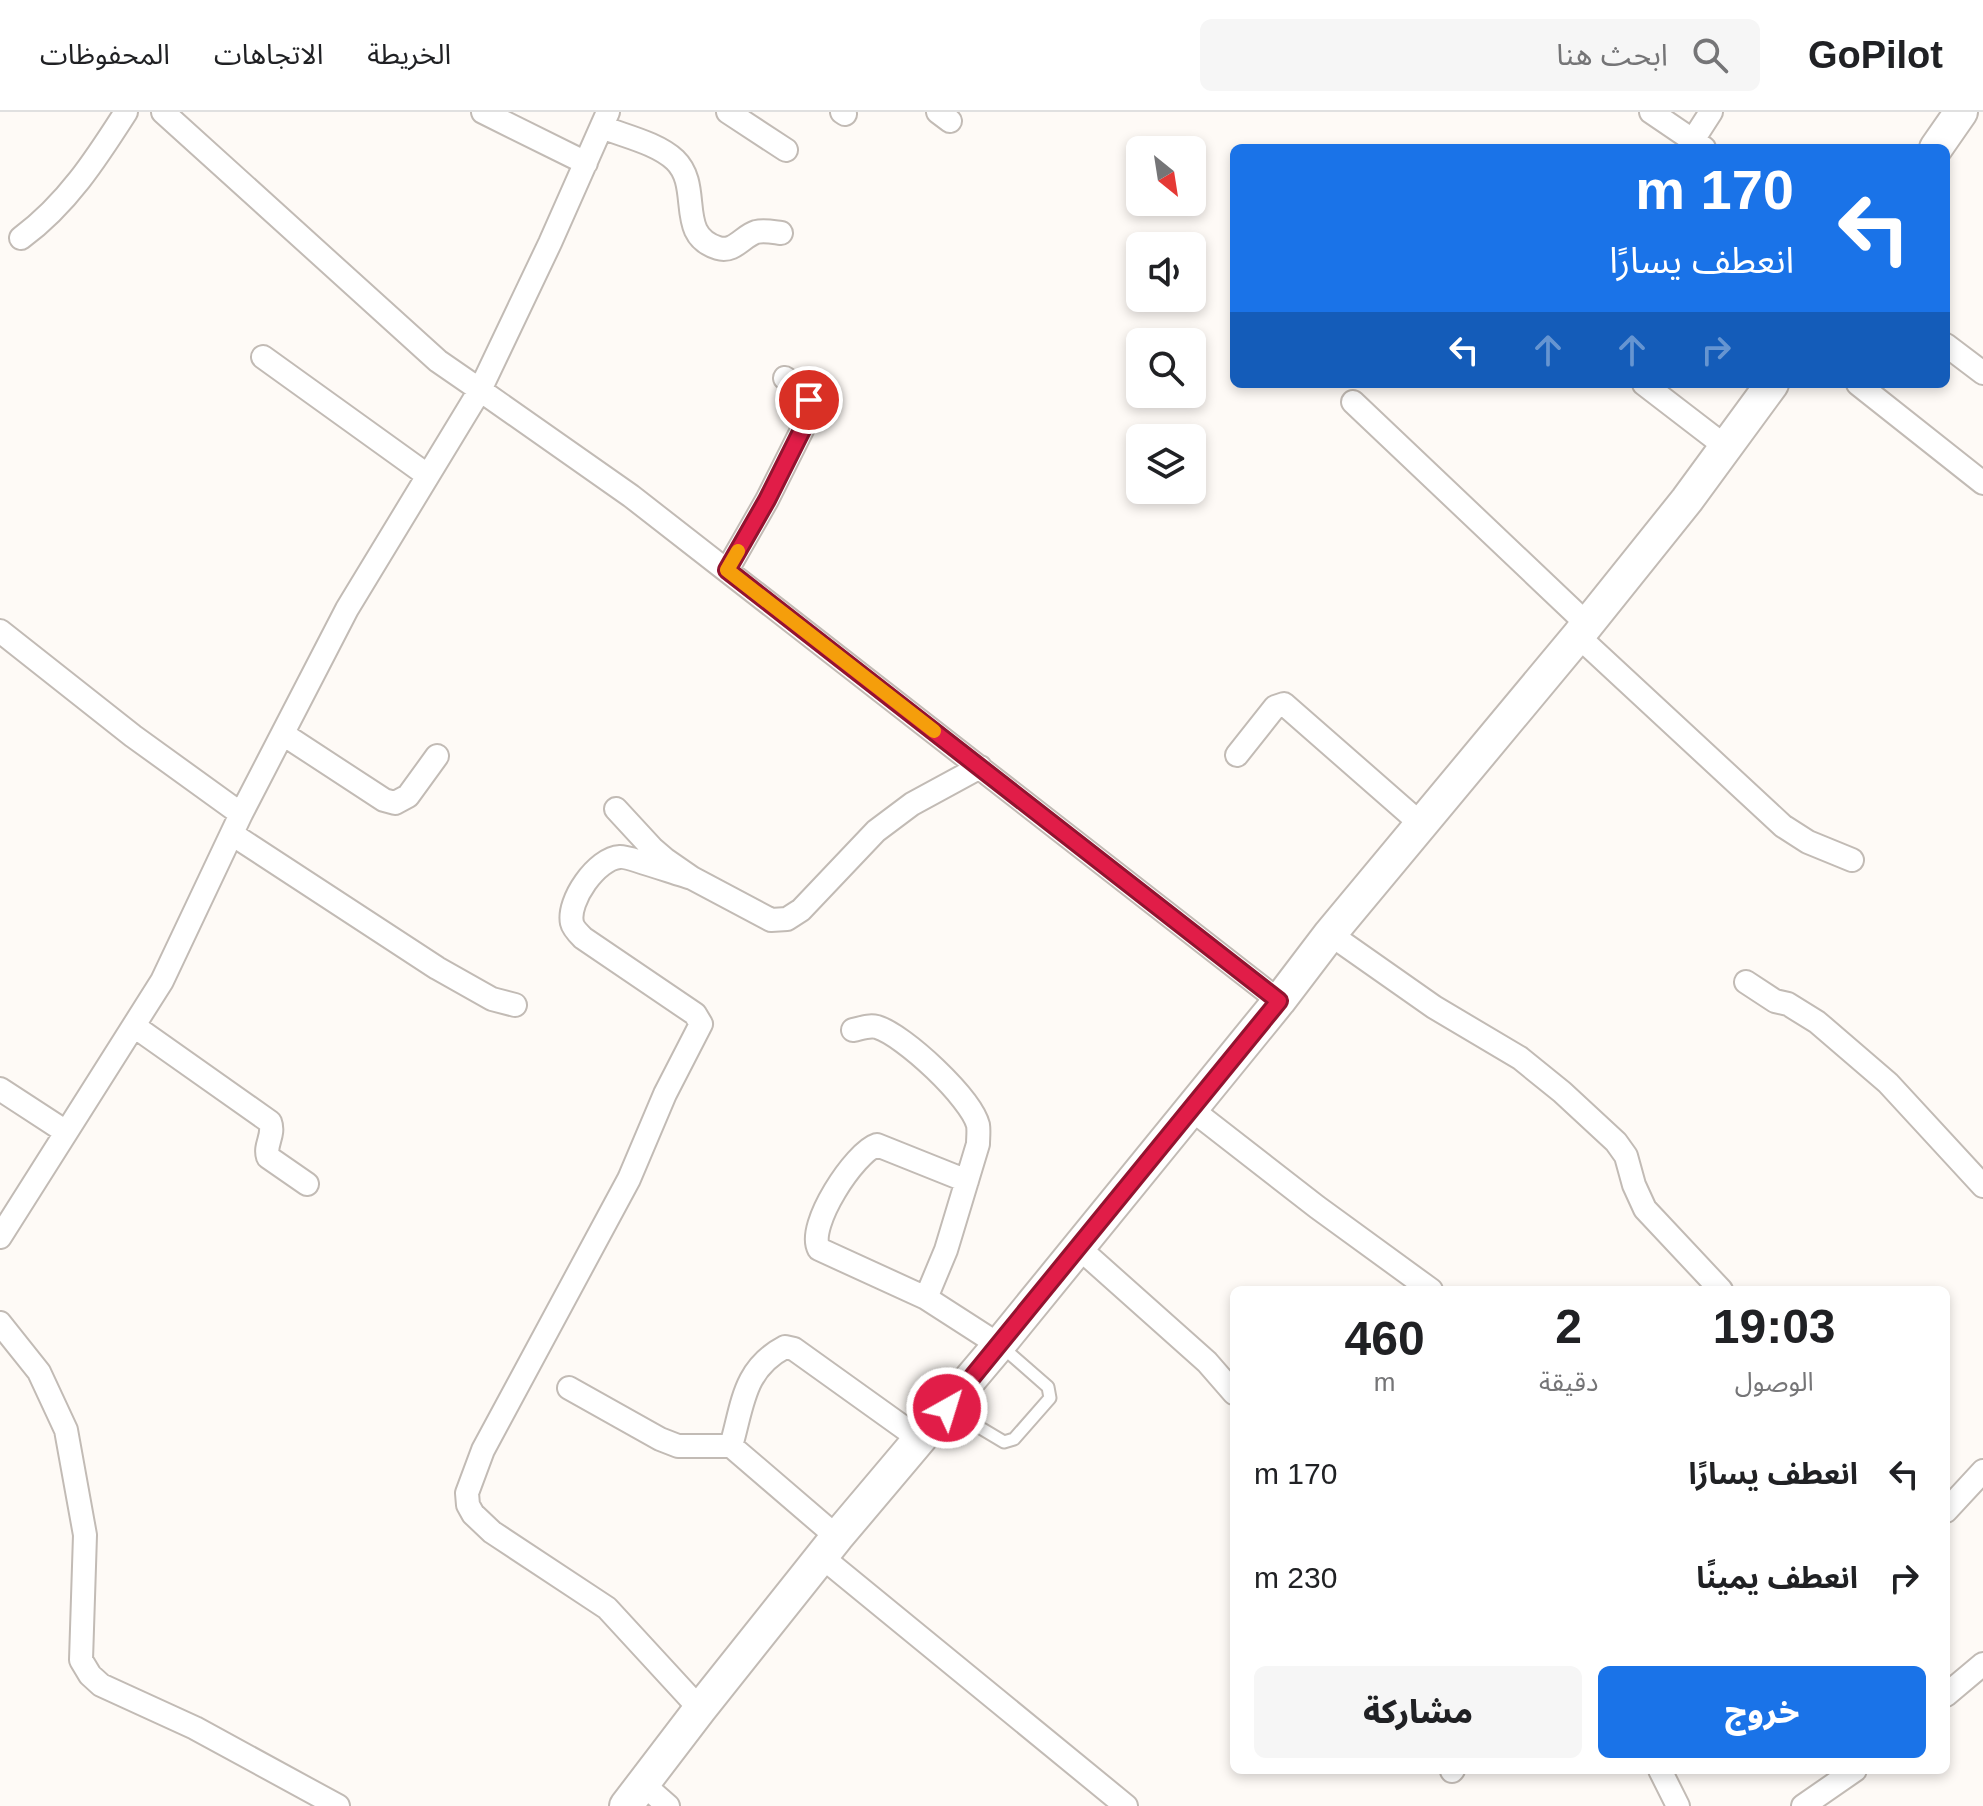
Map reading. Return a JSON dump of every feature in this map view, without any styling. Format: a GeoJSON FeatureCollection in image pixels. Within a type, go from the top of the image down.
{"type":"FeatureCollection","features":[{"type":"Feature","properties":{"kind":"main road"},"geometry":{"type":"LineString","coordinates":[[1937,144],[1961,112]]}},
{"type":"Feature","properties":{"kind":"main road"},"geometry":{"type":"LineString","coordinates":[[635,1795],[830,1547],[999,1345],[1330,934],[1687,500],[1769,388]]}},
{"type":"Feature","properties":{"kind":"street"},"geometry":{"type":"LineString","coordinates":[[21,238],[47,219],[64,200],[126,112]]}},
{"type":"Feature","properties":{"kind":"street"},"geometry":{"type":"LineString","coordinates":[[163,112],[438,361],[631,496],[1279,1001]]}},
{"type":"Feature","properties":{"kind":"street"},"geometry":{"type":"LineString","coordinates":[[483,112],[586,163]]}},
{"type":"Feature","properties":{"kind":"street"},"geometry":{"type":"LineString","coordinates":[[728,112],[786,150]]}},
{"type":"Feature","properties":{"kind":"street"},"geometry":{"type":"LineString","coordinates":[[1651,112],[1698,144],[1711,112]]}},
{"type":"Feature","properties":{"kind":"street"},"geometry":{"type":"LineString","coordinates":[[0,1237],[176,955],[237,824],[347,609],[480,390],[605,119],[675,160],[690,188],[690,219],[702,238],[717,248],[733,247],[752,233],[781,233]]}},
{"type":"Feature","properties":{"kind":"street"},"geometry":{"type":"LineString","coordinates":[[1950,348],[1983,373]]}},
{"type":"Feature","properties":{"kind":"street"},"geometry":{"type":"LineString","coordinates":[[263,357],[427,475]]}},
{"type":"Feature","properties":{"kind":"street"},"geometry":{"type":"LineString","coordinates":[[727,570],[767,500],[810,414],[811,406],[806,394],[785,378]]}},
{"type":"Feature","properties":{"kind":"street"},"geometry":{"type":"LineString","coordinates":[[1649,388],[1726,447]]}},
{"type":"Feature","properties":{"kind":"street"},"geometry":{"type":"LineString","coordinates":[[1863,388],[1983,483]]}},
{"type":"Feature","properties":{"kind":"street"},"geometry":{"type":"LineString","coordinates":[[1353,402],[1783,826],[1808,842],[1852,860]]}},
{"type":"Feature","properties":{"kind":"street"},"geometry":{"type":"LineString","coordinates":[[0,631],[133,736],[237,824],[427,962],[492,999],[515,1005]]}},
{"type":"Feature","properties":{"kind":"street"},"geometry":{"type":"LineString","coordinates":[[1237,755],[1275,707],[1284,704],[1421,824]]}},
{"type":"Feature","properties":{"kind":"street"},"geometry":{"type":"LineString","coordinates":[[283,734],[384,800],[395,803],[408,796],[437,756]]}},
{"type":"Feature","properties":{"kind":"street"},"geometry":{"type":"LineString","coordinates":[[616,809],[652,848],[692,878],[771,920],[787,919],[801,910],[876,831],[912,804],[980,767]]}},
{"type":"Feature","properties":{"kind":"street"},"geometry":{"type":"LineString","coordinates":[[692,878],[621,856],[603,863],[582,885],[571,911],[572,925],[583,938],[695,1014],[701,1024],[665,1094],[629,1179],[483,1450],[467,1493],[473,1514],[492,1532],[607,1608],[700,1709]]}},
{"type":"Feature","properties":{"kind":"street"},"geometry":{"type":"LineString","coordinates":[[1330,934],[1434,1007],[1520,1058],[1562,1092],[1616,1142],[1626,1156],[1645,1209],[1717,1286]]}},
{"type":"Feature","properties":{"kind":"street"},"geometry":{"type":"LineString","coordinates":[[1746,982],[1817,1022],[1888,1083],[1983,1186]]}},
{"type":"Feature","properties":{"kind":"street"},"geometry":{"type":"LineString","coordinates":[[134,1026],[270,1122],[268,1157],[307,1184]]}},
{"type":"Feature","properties":{"kind":"street"},"geometry":{"type":"LineString","coordinates":[[853,1030],[868,1026],[891,1033],[947,1079],[972,1113],[978,1127],[978,1144],[967,1181],[946,1250],[926,1298]]}},
{"type":"Feature","properties":{"kind":"street"},"geometry":{"type":"LineString","coordinates":[[0,1089],[66,1132]]}},
{"type":"Feature","properties":{"kind":"street"},"geometry":{"type":"LineString","coordinates":[[1191,1109],[1426,1286]]}},
{"type":"Feature","properties":{"kind":"street"},"geometry":{"type":"LineString","coordinates":[[967,1181],[877,1145],[866,1150],[828,1200],[816,1238],[819,1249],[926,1298],[999,1345]]}},
{"type":"Feature","properties":{"kind":"street"},"geometry":{"type":"LineString","coordinates":[[1078,1247],[1207,1362],[1230,1388]]}},
{"type":"Feature","properties":{"kind":"street"},"geometry":{"type":"LineString","coordinates":[[0,1323],[39,1372],[66,1430],[85,1535],[81,1660],[90,1675],[101,1685],[195,1728],[338,1806]]}},
{"type":"Feature","properties":{"kind":"street"},"geometry":{"type":"LineString","coordinates":[[731,1446],[754,1371],[785,1347],[794,1349],[921,1440]]}},
{"type":"Feature","properties":{"kind":"street"},"geometry":{"type":"LineString","coordinates":[[569,1388],[678,1446],[731,1446],[830,1547],[1126,1806]]}},
{"type":"Feature","properties":{"kind":"street"},"geometry":{"type":"LineString","coordinates":[[1950,1507],[1983,1471]]}},
{"type":"Feature","properties":{"kind":"street"},"geometry":{"type":"LineString","coordinates":[[1950,1692],[1983,1664]]}},
{"type":"Feature","properties":{"kind":"street"},"geometry":{"type":"LineString","coordinates":[[1662,1774],[1678,1806]]}},
{"type":"Feature","properties":{"kind":"street"},"geometry":{"type":"LineString","coordinates":[[1803,1806],[1849,1774]]}},
{"type":"Feature","properties":{"kind":"street"},"geometry":{"type":"LineString","coordinates":[[635,1795],[668,1806]]}},
{"type":"Feature","properties":{"kind":"lane"},"geometry":{"type":"LineString","coordinates":[[947,1408],[1004,1442],[1014,1439],[1050,1398],[1048,1387],[999,1345]]}},
{"type":"Feature","properties":{"kind":"slow traffic"},"geometry":{"type":"LineString","coordinates":[[738,551],[727,570],[934,731]]}},
{"type":"Feature","properties":{"kind":"route"},"geometry":{"type":"LineString","coordinates":[[809,400],[810,414],[767,500],[727,570],[1279,1001],[947,1408]]}}]}
